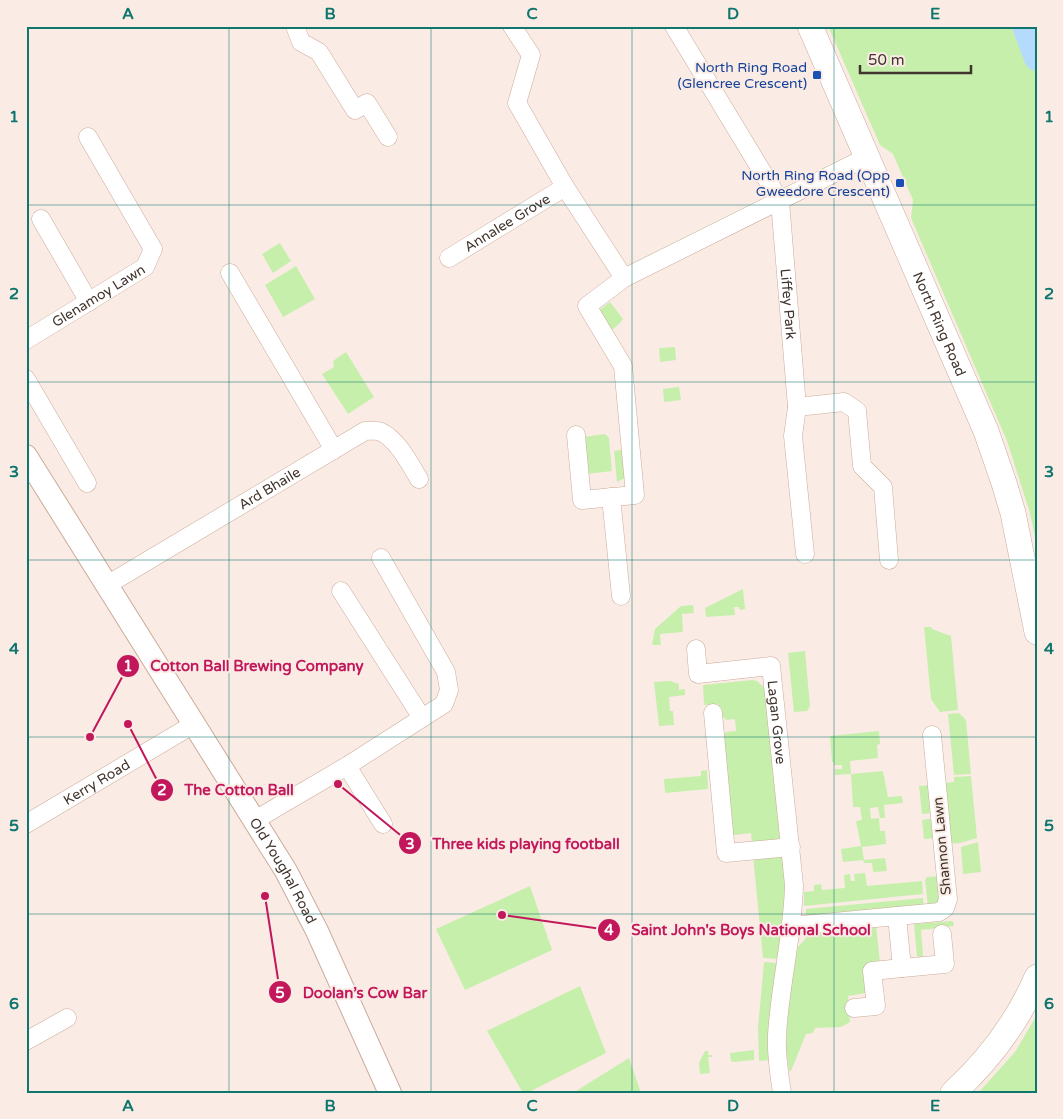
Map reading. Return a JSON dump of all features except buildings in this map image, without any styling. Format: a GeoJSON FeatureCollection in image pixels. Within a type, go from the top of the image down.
{"type":"FeatureCollection","features":[{"type":"Feature","properties":{"kind":"main road","name":"North Ring Road"},"geometry":{"type":"LineString","coordinates":[[810,26],[994,452],[1013,513],[1037,632]]}},
{"type":"Feature","properties":{"kind":"main road"},"geometry":{"type":"LineString","coordinates":[[953,1093],[996,1047],[1023,1007],[1037,977]]}},
{"type":"Feature","properties":{"kind":"street"},"geometry":{"type":"LineString","coordinates":[[295,26],[301,42],[319,52],[355,110],[367,103],[388,137]]}},
{"type":"Feature","properties":{"kind":"street","name":"Annalee Grove"},"geometry":{"type":"LineString","coordinates":[[512,26],[531,55],[517,103],[564,187],[624,278]]}},
{"type":"Feature","properties":{"kind":"street"},"geometry":{"type":"LineString","coordinates":[[674,26],[780,201]]}},
{"type":"Feature","properties":{"kind":"street","name":"Glenamoy Lawn"},"geometry":{"type":"LineString","coordinates":[[26,340],[145,267],[153,249],[88,137]]}},
{"type":"Feature","properties":{"kind":"street"},"geometry":{"type":"LineString","coordinates":[[576,435],[582,500],[635,495],[623,366],[587,306],[624,278],[867,157]]}},
{"type":"Feature","properties":{"kind":"street","name":"Annalee Grove"},"geometry":{"type":"LineString","coordinates":[[449,258],[564,187]]}},
{"type":"Feature","properties":{"kind":"street","name":"Liffey Park"},"geometry":{"type":"LineString","coordinates":[[780,201],[797,407],[793,436],[805,554]]}},
{"type":"Feature","properties":{"kind":"street"},"geometry":{"type":"LineString","coordinates":[[41,219],[89,302]]}},
{"type":"Feature","properties":{"kind":"street"},"geometry":{"type":"LineString","coordinates":[[230,273],[334,450]]}},
{"type":"Feature","properties":{"kind":"street"},"geometry":{"type":"LineString","coordinates":[[26,379],[87,483]]}},
{"type":"Feature","properties":{"kind":"street"},"geometry":{"type":"LineString","coordinates":[[797,407],[844,402],[857,411],[862,466],[883,487],[889,560]]}},
{"type":"Feature","properties":{"kind":"street","name":"Ard Bhaile"},"geometry":{"type":"LineString","coordinates":[[107,585],[365,431],[380,431],[391,438],[408,459],[419,479]]}},
{"type":"Feature","properties":{"kind":"street","name":"Old Youghal Road"},"geometry":{"type":"LineString","coordinates":[[26,456],[286,871],[317,931],[390,1093]]}},
{"type":"Feature","properties":{"kind":"street"},"geometry":{"type":"LineString","coordinates":[[611,497],[621,596]]}},
{"type":"Feature","properties":{"kind":"street"},"geometry":{"type":"LineString","coordinates":[[255,820],[347,766],[444,704],[449,690],[446,672],[380,558]]}},
{"type":"Feature","properties":{"kind":"street"},"geometry":{"type":"LineString","coordinates":[[341,590],[422,718]]}},
{"type":"Feature","properties":{"kind":"street","name":"Lagan Grove"},"geometry":{"type":"LineString","coordinates":[[696,649],[698,674],[770,666],[794,885],[792,926],[780,998],[777,1036],[782,1093]]}},
{"type":"Feature","properties":{"kind":"street"},"geometry":{"type":"LineString","coordinates":[[713,713],[726,853],[791,847]]}},
{"type":"Feature","properties":{"kind":"street","name":"Kerry Road"},"geometry":{"type":"LineString","coordinates":[[26,824],[194,724]]}},
{"type":"Feature","properties":{"kind":"street","name":"Shannon Lawn"},"geometry":{"type":"LineString","coordinates":[[792,926],[939,912],[945,908],[948,902],[932,735]]}},
{"type":"Feature","properties":{"kind":"street"},"geometry":{"type":"LineString","coordinates":[[347,766],[383,824]]}},
{"type":"Feature","properties":{"kind":"street"},"geometry":{"type":"LineString","coordinates":[[896,916],[902,968]]}},
{"type":"Feature","properties":{"kind":"street"},"geometry":{"type":"LineString","coordinates":[[854,1008],[876,1006],[872,971],[945,964],[942,934]]}},
{"type":"Feature","properties":{"kind":"street"},"geometry":{"type":"LineString","coordinates":[[26,1041],[67,1018]]}},
{"type":"Feature","properties":{"kind":"green space"},"geometry":{"type":"Polygon","coordinates":[[[828,26],[1037,26],[1037,547],[1030,513],[1007,441],[911,218],[913,200],[893,154],[880,145],[828,26]]]}},
{"type":"Feature","properties":{"kind":"green space"},"geometry":{"type":"Polygon","coordinates":[[[280,243],[291,261],[273,273],[262,254],[280,243]]]}},
{"type":"Feature","properties":{"kind":"green space"},"geometry":{"type":"Polygon","coordinates":[[[296,266],[315,299],[283,317],[265,285],[296,266]]]}},
{"type":"Feature","properties":{"kind":"green space"},"geometry":{"type":"Polygon","coordinates":[[[610,302],[623,319],[610,332],[599,310],[610,302]]]}},
{"type":"Feature","properties":{"kind":"green space"},"geometry":{"type":"Polygon","coordinates":[[[675,347],[676,360],[660,362],[659,348],[675,347]]]}},
{"type":"Feature","properties":{"kind":"green space"},"geometry":{"type":"Polygon","coordinates":[[[346,352],[374,397],[348,414],[322,374],[334,367],[333,361],[346,352]]]}},
{"type":"Feature","properties":{"kind":"green space"},"geometry":{"type":"Polygon","coordinates":[[[679,387],[681,400],[664,402],[663,389],[679,387]]]}},
{"type":"Feature","properties":{"kind":"green space"},"geometry":{"type":"Polygon","coordinates":[[[605,434],[609,438],[612,471],[587,474],[584,437],[605,434]]]}},
{"type":"Feature","properties":{"kind":"green space"},"geometry":{"type":"Polygon","coordinates":[[[626,449],[625,478],[617,482],[614,451],[626,449]]]}},
{"type":"Feature","properties":{"kind":"green space"},"geometry":{"type":"Polygon","coordinates":[[[743,589],[745,609],[740,610],[739,607],[734,607],[735,615],[706,617],[705,608],[743,589]]]}},
{"type":"Feature","properties":{"kind":"green space"},"geometry":{"type":"Polygon","coordinates":[[[693,605],[694,613],[682,614],[683,632],[660,634],[661,645],[652,645],[655,629],[681,606],[693,605]]]}},
{"type":"Feature","properties":{"kind":"green space"},"geometry":{"type":"Polygon","coordinates":[[[924,627],[931,627],[951,636],[958,710],[940,712],[931,699],[924,627]]]}},
{"type":"Feature","properties":{"kind":"green space"},"geometry":{"type":"Polygon","coordinates":[[[805,651],[810,706],[807,711],[794,712],[788,653],[805,651]]]}},
{"type":"Feature","properties":{"kind":"green space"},"geometry":{"type":"Polygon","coordinates":[[[670,681],[679,684],[679,690],[685,689],[685,695],[669,697],[674,725],[659,726],[654,682],[670,681]]]}},
{"type":"Feature","properties":{"kind":"green space"},"geometry":{"type":"Polygon","coordinates":[[[757,681],[765,688],[781,836],[775,842],[752,844],[751,833],[735,835],[731,833],[722,737],[726,732],[736,731],[735,719],[727,720],[721,716],[718,704],[704,705],[703,685],[757,681]]]}},
{"type":"Feature","properties":{"kind":"green space"},"geometry":{"type":"Polygon","coordinates":[[[959,713],[966,720],[971,774],[954,775],[948,714],[959,713]]]}},
{"type":"Feature","properties":{"kind":"green space"},"geometry":{"type":"Polygon","coordinates":[[[879,731],[878,758],[850,761],[851,774],[835,775],[835,769],[842,769],[842,765],[834,765],[834,762],[832,762],[830,736],[879,731]]]}},
{"type":"Feature","properties":{"kind":"green space"},"geometry":{"type":"Polygon","coordinates":[[[707,770],[708,789],[665,793],[664,779],[701,776],[701,771],[707,770]]]}},
{"type":"Feature","properties":{"kind":"green space"},"geometry":{"type":"Polygon","coordinates":[[[883,771],[888,797],[902,796],[903,803],[884,805],[885,818],[880,818],[878,807],[870,808],[871,819],[879,818],[880,831],[885,831],[886,844],[862,847],[864,860],[885,858],[887,871],[873,872],[872,863],[864,863],[863,860],[843,862],[841,849],[861,846],[856,821],[862,820],[860,807],[853,807],[851,774],[883,771]]]}},
{"type":"Feature","properties":{"kind":"green space"},"geometry":{"type":"Polygon","coordinates":[[[971,776],[977,838],[949,844],[942,783],[954,782],[954,777],[971,776]]]}},
{"type":"Feature","properties":{"kind":"green space"},"geometry":{"type":"Polygon","coordinates":[[[931,785],[934,813],[922,814],[919,786],[931,785]]]}},
{"type":"Feature","properties":{"kind":"green space"},"geometry":{"type":"Polygon","coordinates":[[[935,818],[936,838],[924,839],[922,820],[935,818]]]}},
{"type":"Feature","properties":{"kind":"green space"},"geometry":{"type":"Polygon","coordinates":[[[978,842],[981,872],[963,874],[961,847],[978,842]]]}},
{"type":"Feature","properties":{"kind":"green space"},"geometry":{"type":"Polygon","coordinates":[[[776,854],[783,857],[788,883],[779,959],[763,958],[753,856],[776,854]]]}},
{"type":"Feature","properties":{"kind":"green space"},"geometry":{"type":"Polygon","coordinates":[[[865,873],[867,886],[922,881],[923,894],[804,906],[804,892],[814,891],[814,885],[821,884],[822,890],[845,888],[844,875],[850,874],[851,881],[855,881],[854,874],[865,873]]]}},
{"type":"Feature","properties":{"kind":"green space"},"geometry":{"type":"Polygon","coordinates":[[[940,876],[942,893],[938,904],[928,907],[925,880],[927,877],[940,876]]]}},
{"type":"Feature","properties":{"kind":"green space"},"geometry":{"type":"Polygon","coordinates":[[[530,886],[552,950],[465,990],[436,929],[530,886]]]}},
{"type":"Feature","properties":{"kind":"green space"},"geometry":{"type":"Polygon","coordinates":[[[923,898],[924,907],[806,918],[806,909],[923,898]]]}},
{"type":"Feature","properties":{"kind":"green space"},"geometry":{"type":"Polygon","coordinates":[[[953,921],[954,926],[921,930],[923,955],[921,958],[917,956],[914,924],[953,921]]]}},
{"type":"Feature","properties":{"kind":"green space"},"geometry":{"type":"Polygon","coordinates":[[[876,925],[880,963],[866,964],[868,990],[866,993],[848,996],[850,1022],[841,1027],[815,1028],[813,1033],[806,1034],[791,1071],[789,1071],[786,1049],[788,1010],[795,956],[798,947],[807,937],[807,931],[876,925]]]}},
{"type":"Feature","properties":{"kind":"green space"},"geometry":{"type":"Polygon","coordinates":[[[764,962],[778,963],[772,1060],[759,1061],[758,1028],[764,962]]]}},
{"type":"Feature","properties":{"kind":"green space"},"geometry":{"type":"Polygon","coordinates":[[[580,986],[606,1053],[527,1093],[523,1093],[487,1031],[580,986]]]}},
{"type":"Feature","properties":{"kind":"green space"},"geometry":{"type":"Polygon","coordinates":[[[1037,1015],[1037,1093],[978,1093],[1015,1052],[1037,1015]]]}},
{"type":"Feature","properties":{"kind":"green space"},"geometry":{"type":"Polygon","coordinates":[[[754,1050],[754,1060],[731,1061],[730,1053],[754,1050]]]}},
{"type":"Feature","properties":{"kind":"green space"},"geometry":{"type":"Polygon","coordinates":[[[705,1051],[708,1051],[708,1055],[712,1055],[712,1057],[708,1057],[710,1073],[700,1074],[699,1063],[705,1051]]]}},
{"type":"Feature","properties":{"kind":"green space"},"geometry":{"type":"Polygon","coordinates":[[[629,1058],[641,1093],[573,1093],[629,1058]]]}},
{"type":"Feature","properties":{"kind":"waterway"},"geometry":{"type":"LineString","coordinates":[[1025,26],[1037,58]]}},
{"type":"Feature","properties":{"kind":"place","name":"North Ring Road (Glencree Crescent)"},"geometry":{"type":"Point","coordinates":[817,75]}},
{"type":"Feature","properties":{"kind":"place","name":"North Ring Road (Opp Gweedore Crescent)"},"geometry":{"type":"Point","coordinates":[900,183]}},
{"type":"Feature","properties":{"kind":"place","name":"The Cotton Ball"},"geometry":{"type":"Point","coordinates":[128,724]}},
{"type":"Feature","properties":{"kind":"place","name":"Cotton Ball Brewing Company"},"geometry":{"type":"Point","coordinates":[90,737]}},
{"type":"Feature","properties":{"kind":"place","name":"Three kids playing football"},"geometry":{"type":"Point","coordinates":[338,784]}},
{"type":"Feature","properties":{"kind":"place","name":"Doolan’s Cow Bar"},"geometry":{"type":"Point","coordinates":[265,896]}},
{"type":"Feature","properties":{"kind":"place","name":"Saint John's Boys National School"},"geometry":{"type":"Point","coordinates":[502,915]}}]}
